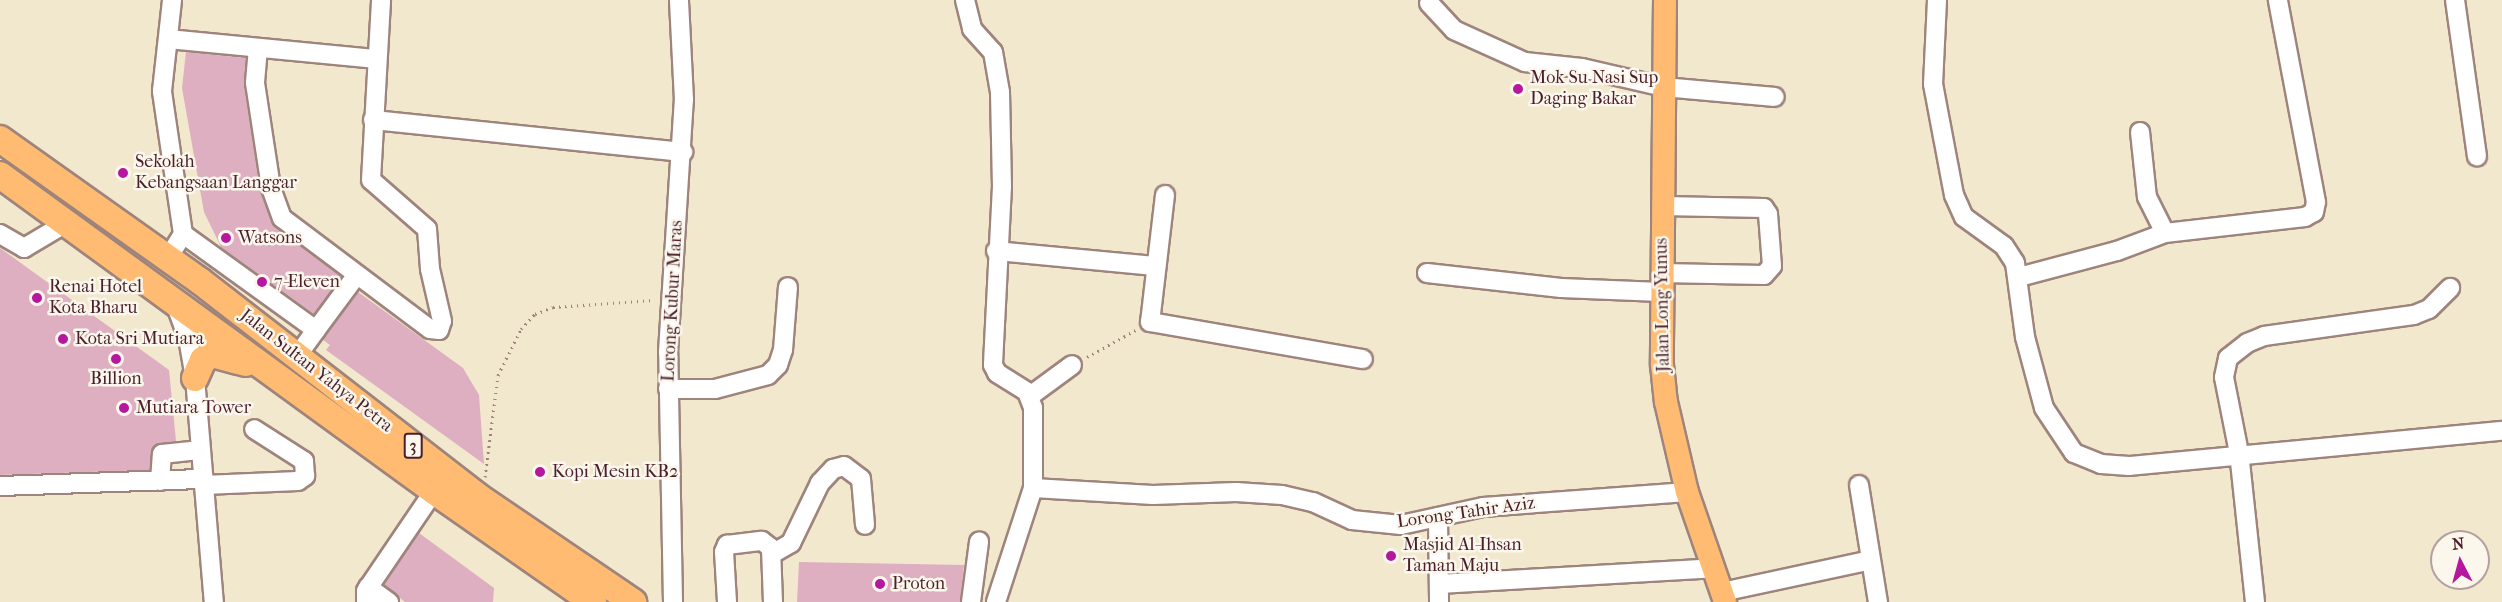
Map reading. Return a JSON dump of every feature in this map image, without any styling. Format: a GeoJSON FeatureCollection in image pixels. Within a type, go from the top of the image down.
{"type":"FeatureCollection","features":[{"type":"Feature","properties":{"kind":"highway","name":"Jalan Sultan Yahya Petra"},"geometry":{"type":"LineString","coordinates":[[0,139],[200,281],[477,495],[633,602]]}},
{"type":"Feature","properties":{"kind":"highway","name":"Jalan Sultan Yahya Petra"},"geometry":{"type":"LineString","coordinates":[[0,175],[434,491],[593,602]]}},
{"type":"Feature","properties":{"kind":"highway"},"geometry":{"type":"LineString","coordinates":[[195,378],[203,360],[212,354],[266,369]]}},
{"type":"Feature","properties":{"kind":"main road","name":"Jalan Long Yunus"},"geometry":{"type":"LineString","coordinates":[[1665,0],[1661,282],[1666,402],[1687,492],[1724,597]]}},
{"type":"Feature","properties":{"kind":"street"},"geometry":{"type":"LineString","coordinates":[[168,258],[183,234],[162,91],[172,0]]}},
{"type":"Feature","properties":{"kind":"street"},"geometry":{"type":"LineString","coordinates":[[258,48],[255,83],[276,205],[294,230],[430,329],[439,330],[442,321],[430,269],[427,229],[374,185],[370,170],[381,0]]}},
{"type":"Feature","properties":{"kind":"street","name":"Lorong Kubur Maras"},"geometry":{"type":"LineString","coordinates":[[673,602],[668,389],[671,300],[683,152],[684,52],[679,0]]}},
{"type":"Feature","properties":{"kind":"street"},"geometry":{"type":"LineString","coordinates":[[965,0],[972,29],[993,52],[1000,92],[1002,186],[996,250],[993,365],[997,373],[1030,396]]}},
{"type":"Feature","properties":{"kind":"street"},"geometry":{"type":"LineString","coordinates":[[1937,0],[1933,84],[1954,195],[1964,217],[2004,246],[2019,277],[2025,338],[2044,408],[2074,453],[2101,464],[2129,466],[2239,453],[2502,431]]}},
{"type":"Feature","properties":{"kind":"street"},"geometry":{"type":"LineString","coordinates":[[2019,277],[2117,251],[2165,233],[2305,217],[2316,207],[2278,0]]}},
{"type":"Feature","properties":{"kind":"street"},"geometry":{"type":"LineString","coordinates":[[2455,0],[2477,156]]}},
{"type":"Feature","properties":{"kind":"street"},"geometry":{"type":"LineString","coordinates":[[1429,3],[1454,30],[1525,62],[1594,70],[1664,87],[1775,97]]}},
{"type":"Feature","properties":{"kind":"street"},"geometry":{"type":"LineString","coordinates":[[168,39],[377,59]]}},
{"type":"Feature","properties":{"kind":"street"},"geometry":{"type":"LineString","coordinates":[[373,120],[683,152]]}},
{"type":"Feature","properties":{"kind":"street"},"geometry":{"type":"LineString","coordinates":[[2140,132],[2147,197],[2165,233]]}},
{"type":"Feature","properties":{"kind":"street"},"geometry":{"type":"LineString","coordinates":[[1165,195],[1150,322],[1363,359]]}},
{"type":"Feature","properties":{"kind":"street"},"geometry":{"type":"LineString","coordinates":[[1427,273],[1561,288],[1764,275],[1772,266],[1768,214],[1764,208],[1662,206]]}},
{"type":"Feature","properties":{"kind":"street"},"geometry":{"type":"LineString","coordinates":[[0,234],[24,248],[66,223]]}},
{"type":"Feature","properties":{"kind":"street"},"geometry":{"type":"LineString","coordinates":[[183,234],[316,330]]}},
{"type":"Feature","properties":{"kind":"street"},"geometry":{"type":"LineString","coordinates":[[996,250],[1156,266]]}},
{"type":"Feature","properties":{"kind":"street"},"geometry":{"type":"LineString","coordinates":[[297,356],[356,276]]}},
{"type":"Feature","properties":{"kind":"street"},"geometry":{"type":"LineString","coordinates":[[195,378],[200,281]]}},
{"type":"Feature","properties":{"kind":"street"},"geometry":{"type":"LineString","coordinates":[[668,389],[715,389],[768,375],[778,365],[783,350],[788,287]]}},
{"type":"Feature","properties":{"kind":"street"},"geometry":{"type":"LineString","coordinates":[[2255,602],[2239,453],[2224,377],[2224,366],[2233,352],[2264,336],[2414,315],[2440,301],[2450,288]]}},
{"type":"Feature","properties":{"kind":"street"},"geometry":{"type":"LineString","coordinates":[[174,303],[188,338],[195,378],[214,602]]}},
{"type":"Feature","properties":{"kind":"street"},"geometry":{"type":"LineString","coordinates":[[1030,396],[1072,365]]}},
{"type":"Feature","properties":{"kind":"street"},"geometry":{"type":"LineString","coordinates":[[996,602],[1033,488],[1030,396]]}},
{"type":"Feature","properties":{"kind":"street"},"geometry":{"type":"LineString","coordinates":[[0,486],[160,481],[298,481],[305,476],[304,460],[254,429]]}},
{"type":"Feature","properties":{"kind":"street"},"geometry":{"type":"LineString","coordinates":[[160,481],[162,454],[201,450]]}},
{"type":"Feature","properties":{"kind":"street"},"geometry":{"type":"LineString","coordinates":[[772,554],[791,543],[820,483],[833,469],[844,466],[861,479],[865,525]]}},
{"type":"Feature","properties":{"kind":"street"},"geometry":{"type":"LineString","coordinates":[[1859,486],[1878,602]]}},
{"type":"Feature","properties":{"kind":"street","name":"Lorong Tahir Aziz"},"geometry":{"type":"LineString","coordinates":[[1033,488],[1153,495],[1236,492],[1282,495],[1313,502],[1352,520],[1396,525],[1483,507],[1687,492]]}},
{"type":"Feature","properties":{"kind":"street"},"geometry":{"type":"LineString","coordinates":[[389,602],[367,594],[434,491]]}},
{"type":"Feature","properties":{"kind":"street"},"geometry":{"type":"LineString","coordinates":[[1438,517],[1439,593],[1714,568]]}},
{"type":"Feature","properties":{"kind":"street"},"geometry":{"type":"LineString","coordinates":[[727,602],[724,552],[727,545],[762,541],[772,554],[773,602]]}},
{"type":"Feature","properties":{"kind":"street"},"geometry":{"type":"LineString","coordinates":[[971,602],[979,542]]}},
{"type":"Feature","properties":{"kind":"street"},"geometry":{"type":"LineString","coordinates":[[1724,597],[1871,560]]}},
{"type":"Feature","properties":{"kind":"path"},"geometry":{"type":"LineString","coordinates":[[477,495],[489,464],[498,375],[521,328],[535,314],[552,307],[608,301],[671,300]]}},
{"type":"Feature","properties":{"kind":"path"},"geometry":{"type":"LineString","coordinates":[[1072,365],[1150,322]]}},
{"type":"Feature","properties":{"kind":"building"},"geometry":{"type":"Polygon","coordinates":[[[186,52],[246,58],[244,85],[260,190],[271,221],[341,277],[314,314],[221,247],[204,212],[182,88],[186,52]]]}},
{"type":"Feature","properties":{"kind":"building","name":"Kota Sri Mutiara"},"geometry":{"type":"Polygon","coordinates":[[[0,248],[169,370],[176,441],[153,448],[150,470],[0,475],[0,248]]]}},
{"type":"Feature","properties":{"kind":"building"},"geometry":{"type":"Polygon","coordinates":[[[358,292],[463,368],[479,395],[484,464],[326,350],[330,345],[323,340],[358,292]]]}},
{"type":"Feature","properties":{"kind":"building"},"geometry":{"type":"Polygon","coordinates":[[[419,533],[494,588],[493,602],[405,602],[384,585],[419,533]]]}},
{"type":"Feature","properties":{"kind":"building","name":"Proton"},"geometry":{"type":"Polygon","coordinates":[[[799,562],[964,565],[960,602],[797,602],[799,562]]]}},
{"type":"Feature","properties":{"kind":"place","name":"Mok Su Nasi Sup Daging Bakar"},"geometry":{"type":"Point","coordinates":[1518,89]}},
{"type":"Feature","properties":{"kind":"place","name":"Sekolah Kebangsaan Langgar"},"geometry":{"type":"Point","coordinates":[123,173]}},
{"type":"Feature","properties":{"kind":"place","name":"Watsons"},"geometry":{"type":"Point","coordinates":[226,238]}},
{"type":"Feature","properties":{"kind":"place","name":"7-Eleven"},"geometry":{"type":"Point","coordinates":[262,282]}},
{"type":"Feature","properties":{"kind":"place","name":"Renai Hotel Kota Bharu"},"geometry":{"type":"Point","coordinates":[37,298]}},
{"type":"Feature","properties":{"kind":"place","name":"Kota Sri Mutiara"},"geometry":{"type":"Point","coordinates":[63,339]}},
{"type":"Feature","properties":{"kind":"place","name":"Billion"},"geometry":{"type":"Point","coordinates":[116,359]}},
{"type":"Feature","properties":{"kind":"place","name":"Mutiara Tower"},"geometry":{"type":"Point","coordinates":[124,408]}},
{"type":"Feature","properties":{"kind":"place","name":"Kopi Mesin KB2"},"geometry":{"type":"Point","coordinates":[540,472]}},
{"type":"Feature","properties":{"kind":"place","name":"Masjid Al-Ihsan Taman Maju"},"geometry":{"type":"Point","coordinates":[1391,556]}},
{"type":"Feature","properties":{"kind":"place","name":"Proton"},"geometry":{"type":"Point","coordinates":[880,584]}}]}
